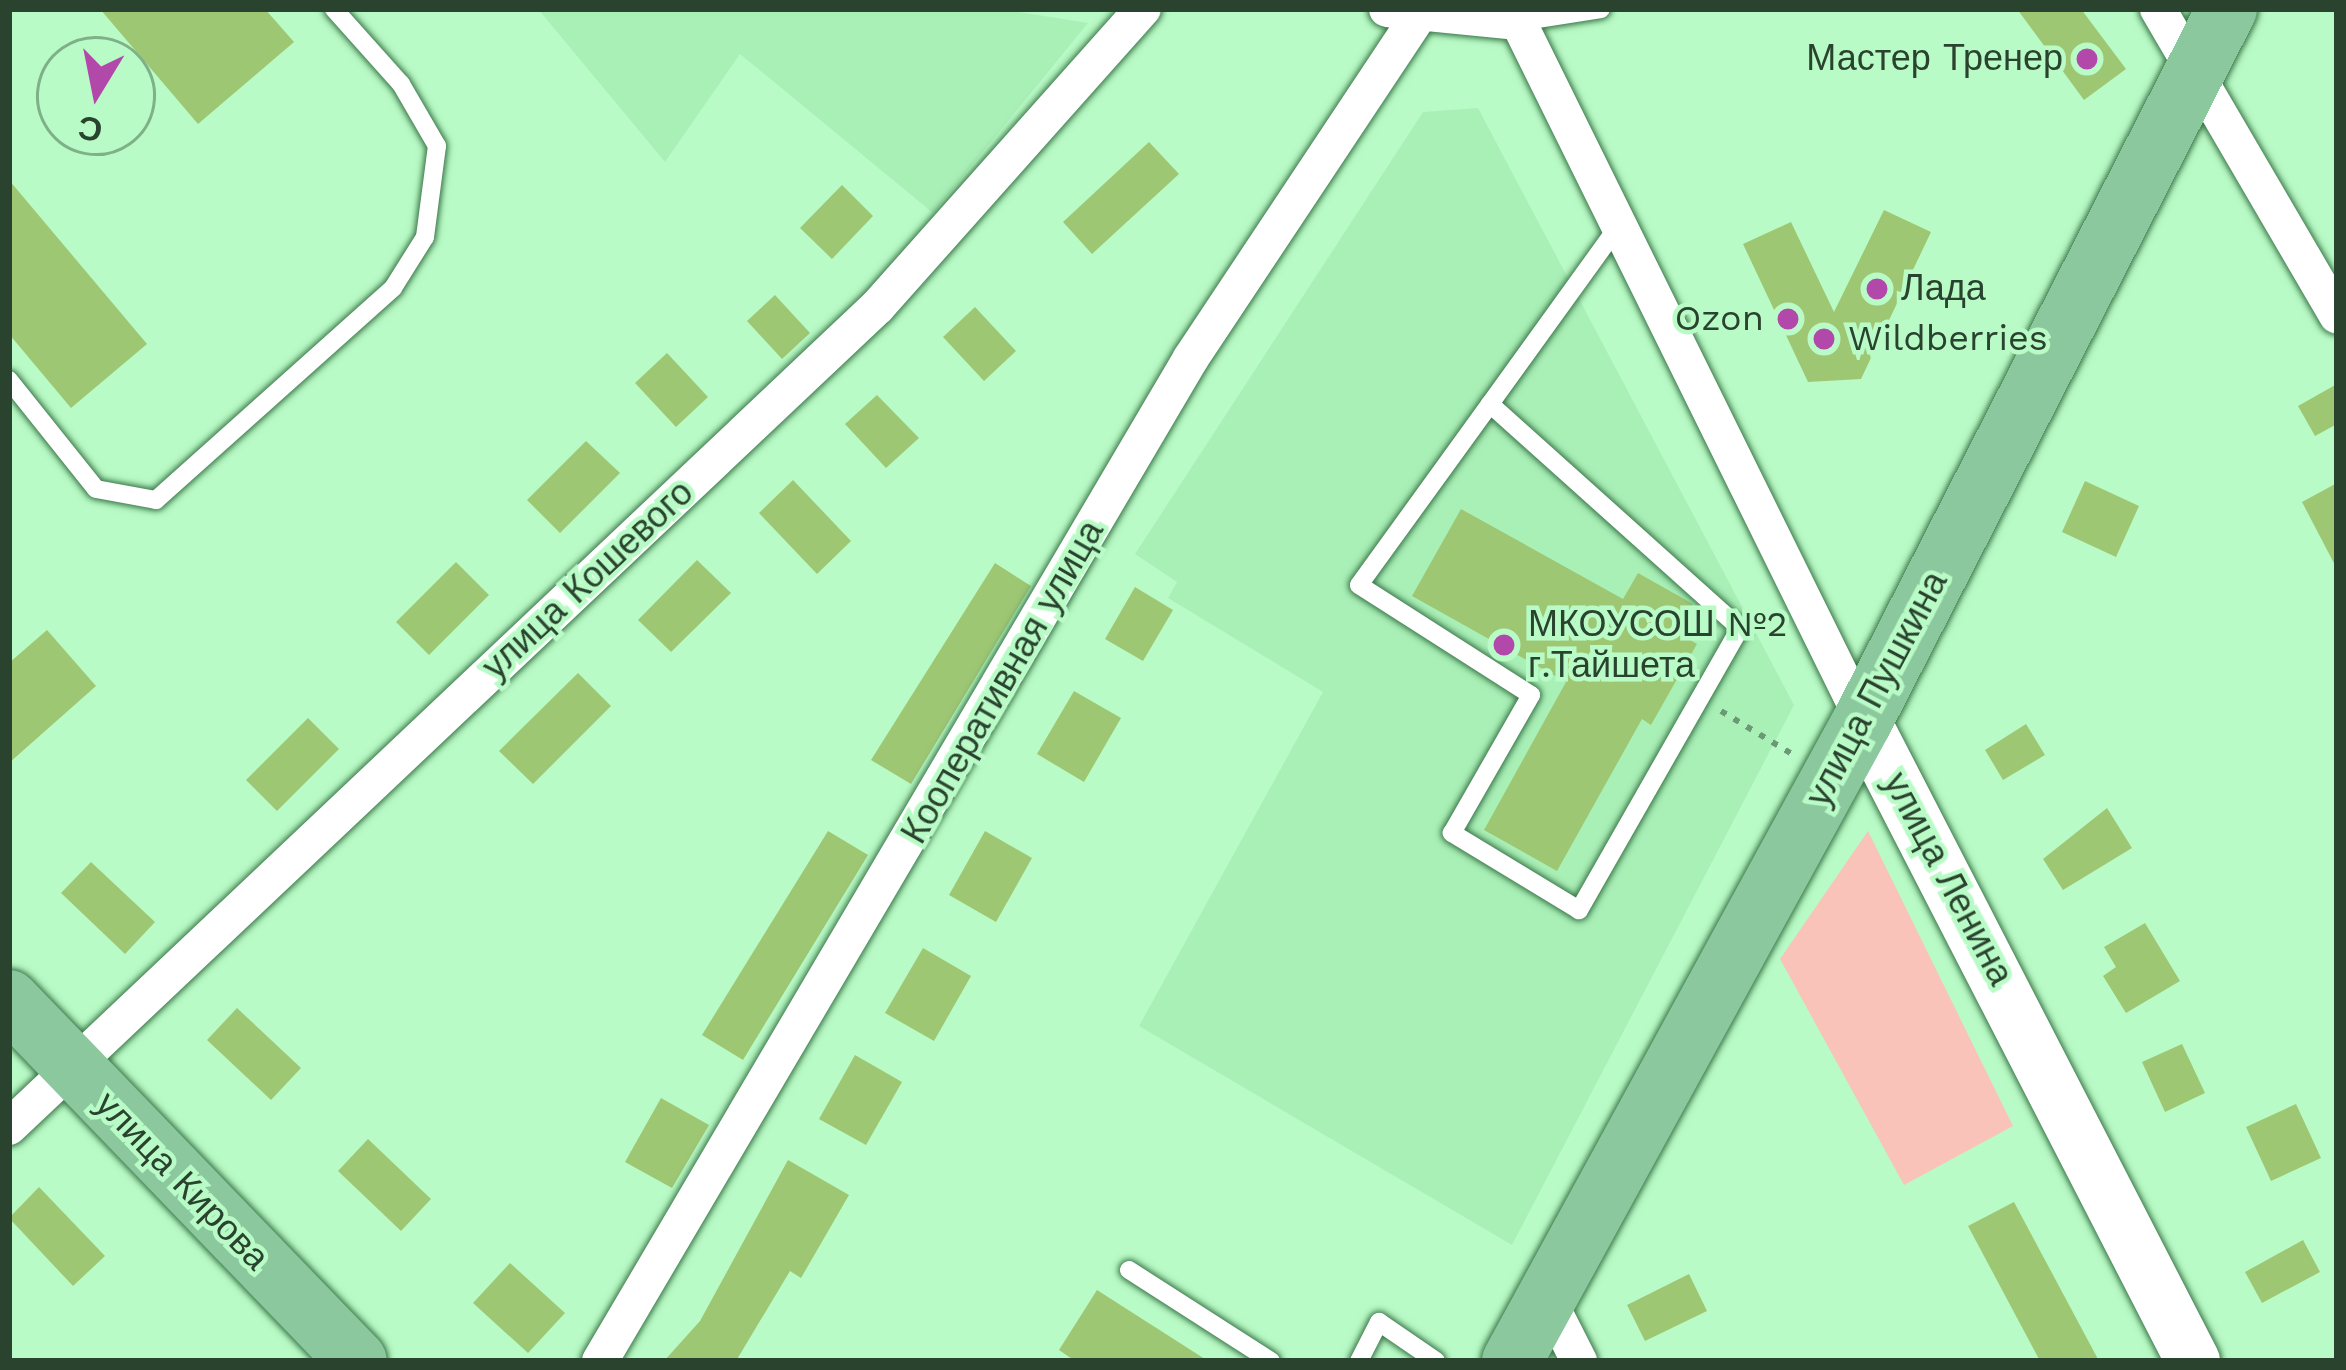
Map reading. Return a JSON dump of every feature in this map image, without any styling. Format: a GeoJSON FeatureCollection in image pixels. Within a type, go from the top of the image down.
{"type":"FeatureCollection","features":[{"type":"Feature","properties":{"kind":"main road","name":"улица Пушкина"},"geometry":{"type":"LineString","coordinates":[[1512,1361],[1863,720],[2227,9]]}},
{"type":"Feature","properties":{"kind":"main road","name":"улица Ленина"},"geometry":{"type":"LineString","coordinates":[[1863,720],[2193,1361]]}},
{"type":"Feature","properties":{"kind":"main road","name":"улица Кирова"},"geometry":{"type":"LineString","coordinates":[[9,1000],[357,1361]]}},
{"type":"Feature","properties":{"kind":"street","name":"улица Кошевого"},"geometry":{"type":"LineString","coordinates":[[9,1127],[878,306],[1143,9]]}},
{"type":"Feature","properties":{"kind":"street"},"geometry":{"type":"LineString","coordinates":[[2158,9],[2337,315]]}},
{"type":"Feature","properties":{"kind":"street"},"geometry":{"type":"LineString","coordinates":[[1404,11],[1515,15]]}},
{"type":"Feature","properties":{"kind":"street","name":"Кооперативная улица"},"geometry":{"type":"LineString","coordinates":[[600,1361],[1191,358],[1404,11]]}},
{"type":"Feature","properties":{"kind":"street","name":"улица Ленина"},"geometry":{"type":"LineString","coordinates":[[1515,15],[1863,720]]}},
{"type":"Feature","properties":{"kind":"street"},"geometry":{"type":"LineString","coordinates":[[1546,1296],[1579,1361]]}},
{"type":"Feature","properties":{"kind":"lane"},"geometry":{"type":"LineString","coordinates":[[9,380],[96,489],[156,500],[393,288],[425,237],[437,146],[401,84],[334,9]]}},
{"type":"Feature","properties":{"kind":"lane"},"geometry":{"type":"LineString","coordinates":[[1515,15],[1601,9]]}},
{"type":"Feature","properties":{"kind":"lane"},"geometry":{"type":"LineString","coordinates":[[1490,404],[1740,628],[1579,910],[1452,833],[1531,695],[1359,585],[1619,225]]}},
{"type":"Feature","properties":{"kind":"lane"},"geometry":{"type":"LineString","coordinates":[[1129,1270],[1271,1361]]}},
{"type":"Feature","properties":{"kind":"lane"},"geometry":{"type":"LineString","coordinates":[[1359,1361],[1379,1322],[1436,1361]]}},
{"type":"Feature","properties":{"kind":"path"},"geometry":{"type":"LineString","coordinates":[[1700,698],[1831,778]]}},
{"type":"Feature","properties":{"kind":"shaded area"},"geometry":{"type":"Polygon","coordinates":[[[538,9],[1000,9],[1088,23],[933,213],[740,54],[665,162],[538,9]]]}},
{"type":"Feature","properties":{"kind":"shaded area","name":"МКОУСОШ №2 г.Тайшета"},"geometry":{"type":"Polygon","coordinates":[[[1478,108],[1794,705],[1512,1245],[1139,1026],[1323,692],[1168,598],[1177,582],[1135,554],[1423,112],[1478,108]]]}},
{"type":"Feature","properties":{"kind":"shaded area"},"geometry":{"type":"Polygon","coordinates":[[[1868,831],[2013,1126],[1904,1185],[1780,959],[1868,831]]]}},
{"type":"Feature","properties":{"kind":"building"},"geometry":{"type":"Polygon","coordinates":[[[100,9],[265,9],[294,42],[198,124],[156,75],[156,36],[123,36],[100,9]]]}},
{"type":"Feature","properties":{"kind":"building"},"geometry":{"type":"Polygon","coordinates":[[[2017,9],[2081,9],[2126,69],[2084,100],[2017,9]]]}},
{"type":"Feature","properties":{"kind":"building"},"geometry":{"type":"Polygon","coordinates":[[[1149,142],[1179,174],[1092,254],[1063,222],[1149,142]]]}},
{"type":"Feature","properties":{"kind":"building"},"geometry":{"type":"Polygon","coordinates":[[[9,180],[147,344],[71,408],[9,334],[9,180]]]}},
{"type":"Feature","properties":{"kind":"building"},"geometry":{"type":"Polygon","coordinates":[[[842,185],[873,216],[832,259],[800,228],[842,185]]]}},
{"type":"Feature","properties":{"kind":"building"},"geometry":{"type":"Polygon","coordinates":[[[1884,210],[1931,232],[1861,379],[1808,382],[1743,244],[1791,222],[1834,312],[1884,210]]]}},
{"type":"Feature","properties":{"kind":"building"},"geometry":{"type":"Polygon","coordinates":[[[775,295],[810,333],[782,359],[747,321],[775,295]]]}},
{"type":"Feature","properties":{"kind":"building"},"geometry":{"type":"Polygon","coordinates":[[[975,307],[1016,351],[984,381],[943,337],[975,307]]]}},
{"type":"Feature","properties":{"kind":"building"},"geometry":{"type":"Polygon","coordinates":[[[667,353],[708,397],[676,427],[635,383],[667,353]]]}},
{"type":"Feature","properties":{"kind":"building"},"geometry":{"type":"Polygon","coordinates":[[[2337,384],[2337,424],[2315,436],[2298,406],[2337,384]]]}},
{"type":"Feature","properties":{"kind":"building"},"geometry":{"type":"Polygon","coordinates":[[[877,395],[919,438],[886,468],[845,424],[877,395]]]}},
{"type":"Feature","properties":{"kind":"building"},"geometry":{"type":"Polygon","coordinates":[[[586,441],[620,473],[560,533],[527,500],[586,441]]]}},
{"type":"Feature","properties":{"kind":"building"},"geometry":{"type":"Polygon","coordinates":[[[793,480],[851,541],[817,574],[759,513],[793,480]]]}},
{"type":"Feature","properties":{"kind":"building"},"geometry":{"type":"Polygon","coordinates":[[[2085,481],[2139,506],[2116,557],[2062,532],[2085,481]]]}},
{"type":"Feature","properties":{"kind":"building"},"geometry":{"type":"Polygon","coordinates":[[[2337,483],[2337,569],[2302,502],[2337,483]]]}},
{"type":"Feature","properties":{"kind":"building"},"geometry":{"type":"Polygon","coordinates":[[[1461,509],[1623,599],[1638,573],[1693,604],[1677,632],[1697,644],[1651,725],[1642,719],[1557,871],[1484,830],[1566,682],[1412,596],[1461,509]]]}},
{"type":"Feature","properties":{"kind":"building"},"geometry":{"type":"Polygon","coordinates":[[[697,560],[731,593],[671,652],[638,620],[697,560]]]}},
{"type":"Feature","properties":{"kind":"building"},"geometry":{"type":"Polygon","coordinates":[[[456,562],[489,595],[429,655],[396,622],[456,562]]]}},
{"type":"Feature","properties":{"kind":"building"},"geometry":{"type":"Polygon","coordinates":[[[995,563],[1031,586],[911,784],[871,760],[995,563]]]}},
{"type":"Feature","properties":{"kind":"building"},"geometry":{"type":"Polygon","coordinates":[[[1135,587],[1173,610],[1143,661],[1105,639],[1135,587]]]}},
{"type":"Feature","properties":{"kind":"building"},"geometry":{"type":"Polygon","coordinates":[[[47,630],[96,686],[9,763],[9,663],[47,630]]]}},
{"type":"Feature","properties":{"kind":"building"},"geometry":{"type":"Polygon","coordinates":[[[578,673],[611,706],[533,784],[499,751],[578,673]]]}},
{"type":"Feature","properties":{"kind":"building"},"geometry":{"type":"Polygon","coordinates":[[[1074,691],[1121,718],[1084,782],[1037,754],[1074,691]]]}},
{"type":"Feature","properties":{"kind":"building"},"geometry":{"type":"Polygon","coordinates":[[[308,718],[339,749],[277,811],[246,780],[308,718]]]}},
{"type":"Feature","properties":{"kind":"building"},"geometry":{"type":"Polygon","coordinates":[[[2026,724],[2045,755],[2003,780],[1985,750],[2026,724]]]}},
{"type":"Feature","properties":{"kind":"building"},"geometry":{"type":"Polygon","coordinates":[[[2107,808],[2132,848],[2063,890],[2043,859],[2107,808]]]}},
{"type":"Feature","properties":{"kind":"building"},"geometry":{"type":"Polygon","coordinates":[[[828,831],[868,855],[743,1060],[702,1035],[828,831]]]}},
{"type":"Feature","properties":{"kind":"building"},"geometry":{"type":"Polygon","coordinates":[[[985,831],[1032,858],[996,922],[949,895],[985,831]]]}},
{"type":"Feature","properties":{"kind":"building"},"geometry":{"type":"Polygon","coordinates":[[[91,862],[155,922],[125,954],[61,893],[91,862]]]}},
{"type":"Feature","properties":{"kind":"building"},"geometry":{"type":"Polygon","coordinates":[[[2145,923],[2180,981],[2126,1013],[2103,976],[2116,967],[2104,947],[2145,923]]]}},
{"type":"Feature","properties":{"kind":"building"},"geometry":{"type":"Polygon","coordinates":[[[923,948],[971,976],[934,1041],[885,1013],[923,948]]]}},
{"type":"Feature","properties":{"kind":"building"},"geometry":{"type":"Polygon","coordinates":[[[237,1008],[301,1068],[271,1100],[207,1040],[237,1008]]]}},
{"type":"Feature","properties":{"kind":"building"},"geometry":{"type":"Polygon","coordinates":[[[2182,1044],[2205,1093],[2165,1112],[2142,1062],[2182,1044]]]}},
{"type":"Feature","properties":{"kind":"building"},"geometry":{"type":"Polygon","coordinates":[[[855,1055],[902,1082],[866,1145],[819,1119],[855,1055]]]}},
{"type":"Feature","properties":{"kind":"building"},"geometry":{"type":"Polygon","coordinates":[[[661,1098],[709,1125],[672,1188],[625,1162],[661,1098]]]}},
{"type":"Feature","properties":{"kind":"building"},"geometry":{"type":"Polygon","coordinates":[[[2296,1104],[2321,1158],[2271,1181],[2246,1127],[2296,1104]]]}},
{"type":"Feature","properties":{"kind":"building"},"geometry":{"type":"Polygon","coordinates":[[[368,1139],[431,1199],[401,1231],[338,1171],[368,1139]]]}},
{"type":"Feature","properties":{"kind":"building"},"geometry":{"type":"Polygon","coordinates":[[[788,1160],[849,1195],[801,1278],[790,1271],[736,1361],[664,1361],[700,1321],[788,1160]]]}},
{"type":"Feature","properties":{"kind":"building"},"geometry":{"type":"Polygon","coordinates":[[[39,1187],[105,1256],[73,1286],[9,1218],[39,1187]]]}},
{"type":"Feature","properties":{"kind":"building"},"geometry":{"type":"Polygon","coordinates":[[[2014,1202],[2099,1361],[2040,1361],[1968,1226],[2014,1202]]]}},
{"type":"Feature","properties":{"kind":"building"},"geometry":{"type":"Polygon","coordinates":[[[2303,1240],[2320,1272],[2262,1303],[2245,1272],[2303,1240]]]}},
{"type":"Feature","properties":{"kind":"building"},"geometry":{"type":"Polygon","coordinates":[[[510,1263],[565,1313],[528,1353],[473,1303],[510,1263]]]}},
{"type":"Feature","properties":{"kind":"building"},"geometry":{"type":"Polygon","coordinates":[[[1689,1274],[1707,1311],[1645,1341],[1627,1305],[1689,1274]]]}},
{"type":"Feature","properties":{"kind":"building"},"geometry":{"type":"Polygon","coordinates":[[[1097,1290],[1208,1361],[1075,1361],[1059,1350],[1097,1290]]]}},
{"type":"Feature","properties":{"kind":"place","name":"Мастер Тренер"},"geometry":{"type":"Point","coordinates":[2087,59]}},
{"type":"Feature","properties":{"kind":"place","name":"Лада"},"geometry":{"type":"Point","coordinates":[1877,289]}},
{"type":"Feature","properties":{"kind":"place","name":"Ozon"},"geometry":{"type":"Point","coordinates":[1788,319]}},
{"type":"Feature","properties":{"kind":"place","name":"Wildberries"},"geometry":{"type":"Point","coordinates":[1824,339]}},
{"type":"Feature","properties":{"kind":"place","name":"МКОУСОШ №2 г.Тайшета"},"geometry":{"type":"Point","coordinates":[1504,645]}}]}
